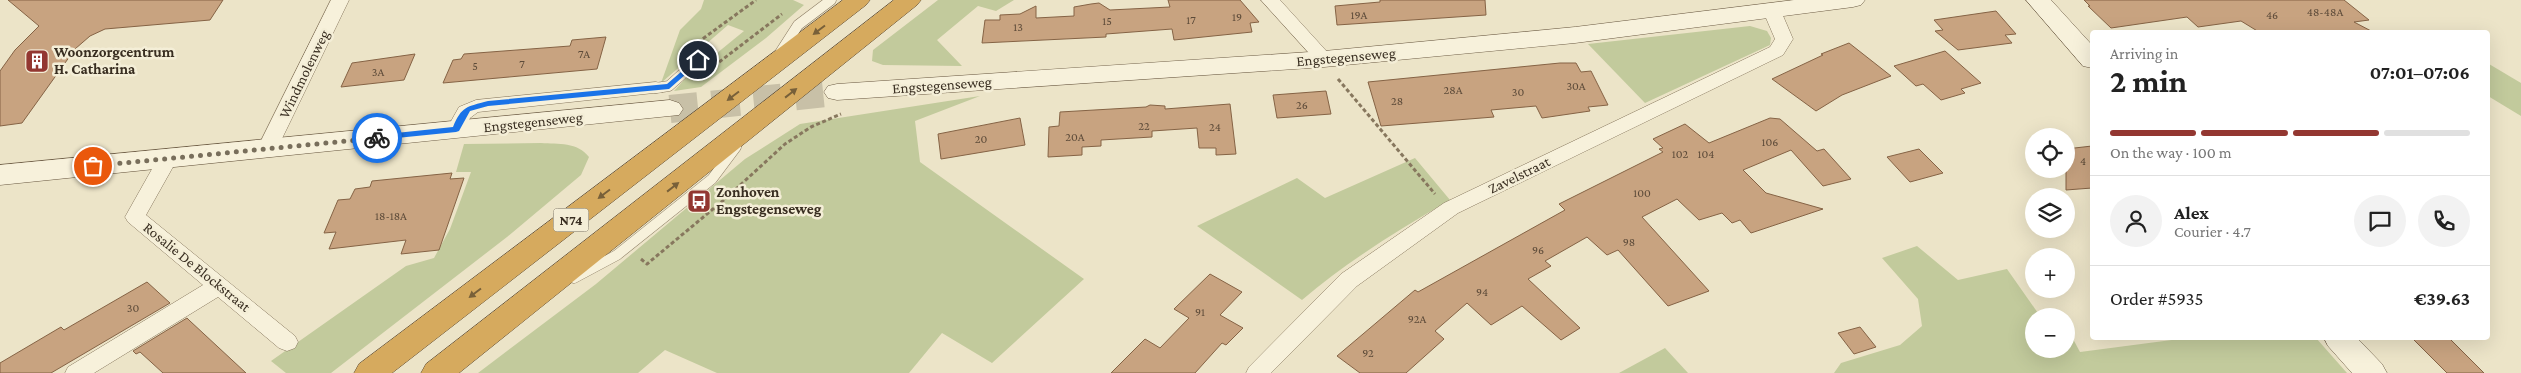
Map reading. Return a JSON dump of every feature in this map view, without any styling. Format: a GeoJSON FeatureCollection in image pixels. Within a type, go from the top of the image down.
{"type":"FeatureCollection","features":[{"type":"Feature","properties":{"kind":"highway","name":"N74"},"geometry":{"type":"LineString","coordinates":[[370,373],[858,0]]}},
{"type":"Feature","properties":{"kind":"highway","name":"N74"},"geometry":{"type":"LineString","coordinates":[[438,373],[908,0]]}},
{"type":"Feature","properties":{"kind":"street","name":"Windmolenweg"},"geometry":{"type":"LineString","coordinates":[[268,149],[340,0]]}},
{"type":"Feature","properties":{"kind":"street"},"geometry":{"type":"LineString","coordinates":[[1270,0],[1324,59]]}},
{"type":"Feature","properties":{"kind":"street","name":"Engstegenseweg"},"geometry":{"type":"LineString","coordinates":[[843,101],[1484,45],[1854,0]]}},
{"type":"Feature","properties":{"kind":"street"},"geometry":{"type":"LineString","coordinates":[[2038,0],[2090,58]]}},
{"type":"Feature","properties":{"kind":"street","name":"Zavelstraat"},"geometry":{"type":"LineString","coordinates":[[1257,373],[1309,318],[1349,280],[1450,208],[1777,52],[1784,39],[1772,11]]}},
{"type":"Feature","properties":{"kind":"street","name":"Engstegenseweg"},"geometry":{"type":"LineString","coordinates":[[0,175],[456,130],[663,98]]}},
{"type":"Feature","properties":{"kind":"street","name":"Rosalie De Blockstraat"},"geometry":{"type":"LineString","coordinates":[[168,158],[135,217],[287,342]]}},
{"type":"Feature","properties":{"kind":"street"},"geometry":{"type":"LineString","coordinates":[[76,373],[220,285]]}},
{"type":"Feature","properties":{"kind":"street"},"geometry":{"type":"LineString","coordinates":[[2341,340],[2371,373]]}},
{"type":"Feature","properties":{"kind":"lane"},"geometry":{"type":"LineString","coordinates":[[772,66],[798,25],[831,0]]}},
{"type":"Feature","properties":{"kind":"lane"},"geometry":{"type":"LineString","coordinates":[[663,98],[669,86],[698,60]]}},
{"type":"Feature","properties":{"kind":"path"},"geometry":{"type":"LineString","coordinates":[[698,60],[701,40],[756,0]]}},
{"type":"Feature","properties":{"kind":"path"},"geometry":{"type":"LineString","coordinates":[[708,71],[785,12]]}},
{"type":"Feature","properties":{"kind":"path"},"geometry":{"type":"LineString","coordinates":[[1324,59],[1336,69],[1340,83],[1424,184],[1450,208]]}},
{"type":"Feature","properties":{"kind":"path"},"geometry":{"type":"LineString","coordinates":[[641,258],[647,264],[725,199],[785,144],[811,127],[843,101]]}},
{"type":"Feature","properties":{"kind":"green space"},"geometry":{"type":"Polygon","coordinates":[[[704,0],[793,0],[804,5],[766,38],[701,87],[674,91],[684,80],[744,31],[728,25],[661,83],[680,30],[701,9],[704,0]]]}},
{"type":"Feature","properties":{"kind":"green space"},"geometry":{"type":"Polygon","coordinates":[[[938,0],[1014,0],[996,11],[978,6],[937,40],[962,66],[883,65],[872,61],[873,50],[938,0]]]}},
{"type":"Feature","properties":{"kind":"green space"},"geometry":{"type":"Polygon","coordinates":[[[1750,26],[1767,31],[1771,38],[1770,45],[1645,103],[1588,44],[1750,26]]]}},
{"type":"Feature","properties":{"kind":"green space"},"geometry":{"type":"Polygon","coordinates":[[[2490,65],[2521,83],[2521,116],[2490,97],[2490,65]]]}},
{"type":"Feature","properties":{"kind":"green space"},"geometry":{"type":"Polygon","coordinates":[[[980,96],[915,121],[920,162],[1084,279],[992,363],[942,333],[909,373],[717,373],[665,350],[638,373],[478,373],[596,284],[745,159],[800,124],[980,96]]]}},
{"type":"Feature","properties":{"kind":"green space"},"geometry":{"type":"Polygon","coordinates":[[[541,143],[573,146],[589,157],[581,175],[507,237],[331,373],[286,373],[271,361],[406,266],[434,258],[450,229],[471,172],[456,172],[464,144],[541,143]]]}},
{"type":"Feature","properties":{"kind":"green space"},"geometry":{"type":"Polygon","coordinates":[[[1415,158],[1450,200],[1411,223],[1337,272],[1302,300],[1197,226],[1297,178],[1325,198],[1415,158]]]}},
{"type":"Feature","properties":{"kind":"green space"},"geometry":{"type":"Polygon","coordinates":[[[1917,246],[1958,280],[2007,269],[2025,295],[2025,298],[2027,298],[2034,308],[2025,308],[2025,358],[2075,358],[2075,343],[2080,352],[2172,340],[2318,340],[2347,373],[1834,373],[1841,363],[1900,345],[1922,326],[1918,299],[1882,258],[1917,246]]]}},
{"type":"Feature","properties":{"kind":"green space"},"geometry":{"type":"Polygon","coordinates":[[[1665,348],[1688,373],[1619,373],[1665,348]]]}},
{"type":"Feature","properties":{"kind":"building","name":"Woonzorgcentrum H. Catharina"},"geometry":{"type":"Polygon","coordinates":[[[8,0],[223,0],[210,20],[105,29],[90,36],[75,49],[22,123],[0,126],[0,71],[15,50],[39,26],[8,0]]]}},
{"type":"Feature","properties":{"kind":"building"},"geometry":{"type":"Polygon","coordinates":[[[1168,0],[1240,0],[1259,22],[1250,23],[1252,32],[1174,40],[1172,29],[1106,34],[1106,37],[982,43],[985,20],[1000,20],[1000,15],[1020,14],[1036,6],[1036,18],[1074,16],[1074,7],[1099,3],[1110,10],[1170,7],[1168,0]]]}},
{"type":"Feature","properties":{"kind":"building"},"geometry":{"type":"Polygon","coordinates":[[[1380,0],[1485,0],[1486,15],[1337,25],[1335,6],[1380,2],[1380,0]]]}},
{"type":"Feature","properties":{"kind":"building"},"geometry":{"type":"Polygon","coordinates":[[[2084,0],[2344,0],[2369,20],[2354,22],[2369,30],[2256,30],[2241,21],[2198,27],[2187,17],[2111,28],[2088,6],[2090,6],[2084,0]]]}},
{"type":"Feature","properties":{"kind":"building"},"geometry":{"type":"Polygon","coordinates":[[[1996,11],[2016,34],[2005,35],[2012,43],[1958,50],[1935,31],[1943,30],[1934,20],[1996,11]]]}},
{"type":"Feature","properties":{"kind":"building"},"geometry":{"type":"Polygon","coordinates":[[[606,37],[597,69],[443,83],[453,60],[461,59],[464,54],[570,46],[572,40],[606,37]]]}},
{"type":"Feature","properties":{"kind":"building"},"geometry":{"type":"Polygon","coordinates":[[[1849,43],[1891,76],[1842,95],[1816,111],[1772,79],[1823,55],[1821,54],[1849,43]]]}},
{"type":"Feature","properties":{"kind":"building"},"geometry":{"type":"Polygon","coordinates":[[[1945,51],[1981,83],[1961,89],[1965,93],[1941,100],[1923,84],[1916,86],[1894,66],[1945,51]]]}},
{"type":"Feature","properties":{"kind":"building"},"geometry":{"type":"Polygon","coordinates":[[[415,54],[404,80],[341,87],[352,63],[415,54]]]}},
{"type":"Feature","properties":{"kind":"building"},"geometry":{"type":"Polygon","coordinates":[[[1576,63],[1581,72],[1591,71],[1608,105],[1588,107],[1590,111],[1542,118],[1536,106],[1491,110],[1494,117],[1381,126],[1368,82],[1576,63]]]}},
{"type":"Feature","properties":{"kind":"building"},"geometry":{"type":"Polygon","coordinates":[[[1326,91],[1331,114],[1277,118],[1273,95],[1326,91]]]}},
{"type":"Feature","properties":{"kind":"building"},"geometry":{"type":"Polygon","coordinates":[[[1230,104],[1236,154],[1216,155],[1216,148],[1199,148],[1197,128],[1152,131],[1152,137],[1101,140],[1101,146],[1082,147],[1082,155],[1048,157],[1049,127],[1059,126],[1060,112],[1146,107],[1150,105],[1165,106],[1165,109],[1230,104]]]}},
{"type":"Feature","properties":{"kind":"building"},"geometry":{"type":"Polygon","coordinates":[[[1020,118],[1025,145],[941,159],[938,134],[1020,118]]]}},
{"type":"Feature","properties":{"kind":"building"},"geometry":{"type":"Polygon","coordinates":[[[1770,118],[1780,119],[1817,151],[1824,149],[1851,179],[1823,186],[1791,150],[1743,170],[1766,193],[1823,209],[1751,233],[1740,220],[1732,223],[1722,213],[1699,220],[1677,199],[1642,217],[1709,291],[1668,306],[1618,250],[1607,255],[1587,237],[1545,261],[1551,266],[1528,279],[1580,328],[1561,340],[1522,306],[1491,325],[1467,303],[1435,331],[1444,339],[1406,373],[1360,373],[1337,356],[1415,290],[1418,292],[1565,210],[1559,204],[1663,152],[1659,149],[1663,148],[1653,139],[1685,124],[1709,143],[1770,118]]]}},
{"type":"Feature","properties":{"kind":"building"},"geometry":{"type":"Polygon","coordinates":[[[2090,146],[2090,188],[2066,188],[2066,178],[2075,178],[2075,148],[2090,146]]]}},
{"type":"Feature","properties":{"kind":"building"},"geometry":{"type":"Polygon","coordinates":[[[1919,149],[1943,173],[1910,182],[1887,157],[1919,149]]]}},
{"type":"Feature","properties":{"kind":"building"},"geometry":{"type":"Polygon","coordinates":[[[452,173],[450,179],[464,178],[439,250],[401,254],[406,240],[329,249],[336,232],[324,233],[338,200],[350,199],[355,189],[370,187],[372,181],[452,173]]]}},
{"type":"Feature","properties":{"kind":"building"},"geometry":{"type":"Polygon","coordinates":[[[1210,274],[1242,292],[1220,315],[1243,328],[1226,345],[1222,343],[1195,373],[1111,373],[1145,339],[1160,348],[1189,318],[1174,309],[1210,274]]]}},
{"type":"Feature","properties":{"kind":"building"},"geometry":{"type":"Polygon","coordinates":[[[147,282],[170,303],[51,373],[0,373],[0,363],[61,327],[64,330],[147,282]]]}},
{"type":"Feature","properties":{"kind":"building"},"geometry":{"type":"Polygon","coordinates":[[[187,318],[246,373],[163,373],[140,352],[136,354],[133,351],[187,318]]]}},
{"type":"Feature","properties":{"kind":"building"},"geometry":{"type":"Polygon","coordinates":[[[1860,327],[1876,347],[1854,354],[1838,333],[1860,327]]]}},
{"type":"Feature","properties":{"kind":"building"},"geometry":{"type":"Polygon","coordinates":[[[2414,340],[2451,340],[2484,373],[2447,373],[2414,340]]]}},
{"type":"Feature","properties":{"kind":"tunnel"},"geometry":{"type":"LineString","coordinates":[[670,109],[837,92]]}},
{"type":"Feature","properties":{"kind":"way so far"},"geometry":{"type":"LineString","coordinates":[[93,166],[377,138]]}},
{"type":"Feature","properties":{"kind":"place","name":"Woonzorgcentrum H. Catharina"},"geometry":{"type":"Point","coordinates":[37,61]}},
{"type":"Feature","properties":{"kind":"place","name":"Zonhoven Engstegenseweg"},"geometry":{"type":"Point","coordinates":[699,201]}},
{"type":"Feature","properties":{"kind":"route"},"geometry":{"type":"LineString","coordinates":[[377,138],[456,130],[463,114],[468,109],[476,106],[669,86],[698,60]]}}]}
